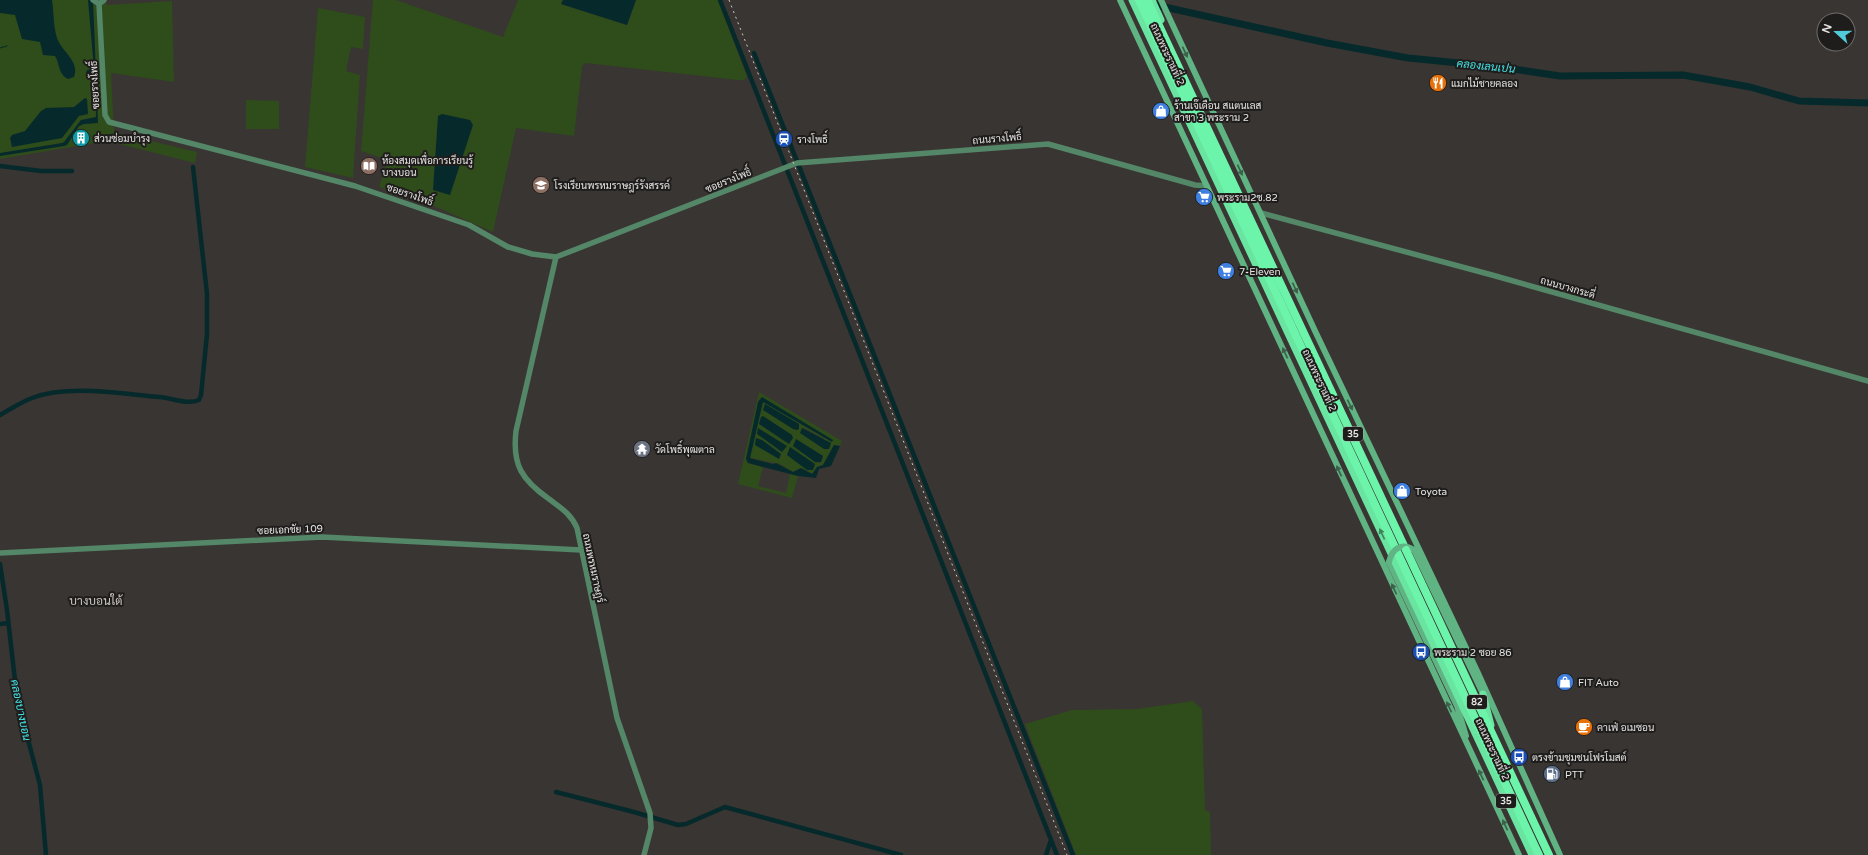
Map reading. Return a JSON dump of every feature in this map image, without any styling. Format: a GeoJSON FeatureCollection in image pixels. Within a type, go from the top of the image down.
{"type":"FeatureCollection","features":[{"type":"Feature","properties":{"kind":"highway","name":"82"},"geometry":{"type":"LineString","coordinates":[[1147,0],[1548,855]]}},
{"type":"Feature","properties":{"kind":"highway","name":"ถนนพระรามที่ 2"},"geometry":{"type":"LineString","coordinates":[[1152,0],[1548,855]]}},
{"type":"Feature","properties":{"kind":"highway","name":"82"},"geometry":{"type":"LineString","coordinates":[[1135,2],[1398,553],[1539,855]]}},
{"type":"Feature","properties":{"kind":"highway","name":"ถนนพระรามที่ 2"},"geometry":{"type":"LineString","coordinates":[[1135,2],[1532,855]]}},
{"type":"Feature","properties":{"kind":"highway"},"geometry":{"type":"LineString","coordinates":[[1483,694],[1495,740]]}},
{"type":"Feature","properties":{"kind":"highway"},"geometry":{"type":"LineString","coordinates":[[1457,706],[1481,747]]}},
{"type":"Feature","properties":{"kind":"main road","name":"ถนนพระรามที่ 2"},"geometry":{"type":"LineString","coordinates":[[1121,2],[1471,755],[1519,855]]}},
{"type":"Feature","properties":{"kind":"main road","name":"ถนนพระรามที่ 2"},"geometry":{"type":"LineString","coordinates":[[1162,2],[1316,332],[1478,673],[1560,855]]}},
{"type":"Feature","properties":{"kind":"main road"},"geometry":{"type":"LineString","coordinates":[[1471,755],[1457,706],[1389,562],[1392,553],[1398,547],[1405,546],[1414,550],[1483,694],[1506,736]]}},
{"type":"Feature","properties":{"kind":"street"},"geometry":{"type":"LineString","coordinates":[[93,0],[102,2]]}},
{"type":"Feature","properties":{"kind":"street","name":"ซอยรางโพธิ์"},"geometry":{"type":"LineString","coordinates":[[102,2],[105,115],[109,122],[356,186],[469,225],[508,247],[532,254],[556,257],[785,166]]}},
{"type":"Feature","properties":{"kind":"street","name":"ถนนรางโพธิ์"},"geometry":{"type":"LineString","coordinates":[[785,166],[799,163],[1048,144],[1195,185],[1207,186]]}},
{"type":"Feature","properties":{"kind":"street","name":"ถนนบางกระดี่"},"geometry":{"type":"LineString","coordinates":[[1261,213],[1492,275],[1868,381]]}},
{"type":"Feature","properties":{"kind":"street","name":"ถนนพรหมราษฎร์"},"geometry":{"type":"LineString","coordinates":[[556,257],[517,427],[515,452],[518,466],[528,480],[545,496],[572,517],[577,528],[617,718],[650,813],[651,820],[644,855]]}},
{"type":"Feature","properties":{"kind":"street","name":"ซอยเอกชัย 109"},"geometry":{"type":"LineString","coordinates":[[1,553],[322,537],[581,550]]}},
{"type":"Feature","properties":{"kind":"green space"},"geometry":{"type":"Polygon","coordinates":[[[0,0],[106,0],[107,5],[172,1],[174,82],[111,73],[114,132],[197,152],[195,163],[107,141],[0,159],[0,0]]]}},
{"type":"Feature","properties":{"kind":"green space"},"geometry":{"type":"Polygon","coordinates":[[[373,0],[396,0],[503,37],[518,0],[563,0],[561,4],[627,25],[636,0],[718,0],[747,77],[744,80],[738,80],[585,63],[582,66],[574,136],[516,128],[493,232],[427,203],[379,187],[388,160],[361,151],[373,0]]]}},
{"type":"Feature","properties":{"kind":"green space"},"geometry":{"type":"Polygon","coordinates":[[[318,8],[365,17],[363,49],[351,47],[346,71],[360,75],[353,178],[305,167],[318,8]]]}},
{"type":"Feature","properties":{"kind":"green space"},"geometry":{"type":"Polygon","coordinates":[[[246,100],[279,101],[279,129],[246,129],[246,100]]]}},
{"type":"Feature","properties":{"kind":"green space"},"geometry":{"type":"Polygon","coordinates":[[[759,392],[842,441],[840,446],[834,445],[823,465],[817,467],[813,474],[801,468],[793,472],[780,464],[750,458],[762,402],[770,405],[760,398],[746,459],[748,463],[763,467],[758,486],[786,493],[790,474],[798,476],[792,498],[738,484],[759,392]],[[804,428],[801,433],[827,450],[823,438],[804,428]],[[795,439],[815,462],[820,463],[823,456],[795,439]]]}},
{"type":"Feature","properties":{"kind":"green space"},"geometry":{"type":"Polygon","coordinates":[[[1193,701],[1202,709],[1205,810],[1210,812],[1211,855],[1076,855],[1025,724],[1072,710],[1137,709],[1193,701]]]}},
{"type":"Feature","properties":{"kind":"water"},"geometry":{"type":"Polygon","coordinates":[[[0,0],[52,0],[57,38],[59,43],[73,61],[75,66],[74,77],[68,79],[62,74],[55,56],[43,55],[40,42],[22,39],[15,15],[0,13],[0,0]]]}},
{"type":"Feature","properties":{"kind":"water"},"geometry":{"type":"Polygon","coordinates":[[[88,0],[93,0],[98,123],[79,126],[67,145],[0,156],[0,153],[62,143],[81,120],[96,117],[95,79],[86,73],[87,70],[94,69],[88,0]]]}},
{"type":"Feature","properties":{"kind":"water"},"geometry":{"type":"Polygon","coordinates":[[[563,0],[636,0],[627,25],[561,4],[563,0]]]}},
{"type":"Feature","properties":{"kind":"water"},"geometry":{"type":"Polygon","coordinates":[[[85,98],[87,99],[88,114],[79,116],[62,138],[12,147],[10,138],[12,135],[25,131],[41,111],[46,108],[74,107],[85,98]]]}},
{"type":"Feature","properties":{"kind":"water"},"geometry":{"type":"Polygon","coordinates":[[[442,114],[470,120],[473,125],[450,195],[433,190],[438,116],[442,114]]]}},
{"type":"Feature","properties":{"kind":"water"},"geometry":{"type":"Polygon","coordinates":[[[762,397],[833,440],[832,442],[763,402],[750,458],[773,464],[776,463],[793,472],[801,468],[812,474],[817,467],[823,465],[834,445],[840,446],[831,466],[819,469],[816,478],[798,476],[748,463],[746,459],[758,402],[762,397]]]}},
{"type":"Feature","properties":{"kind":"water"},"geometry":{"type":"Polygon","coordinates":[[[765,404],[799,424],[799,429],[793,429],[763,410],[765,404]]]}},
{"type":"Feature","properties":{"kind":"water"},"geometry":{"type":"Polygon","coordinates":[[[763,416],[792,435],[793,438],[789,444],[759,424],[761,417],[763,416]]]}},
{"type":"Feature","properties":{"kind":"water"},"geometry":{"type":"Polygon","coordinates":[[[758,428],[787,446],[782,452],[757,434],[758,428]]]}},
{"type":"Feature","properties":{"kind":"water"},"geometry":{"type":"Polygon","coordinates":[[[802,428],[831,443],[829,449],[824,449],[800,433],[802,428]]]}},
{"type":"Feature","properties":{"kind":"water"},"geometry":{"type":"Polygon","coordinates":[[[756,438],[762,440],[781,454],[779,459],[755,445],[756,438]]]}},
{"type":"Feature","properties":{"kind":"water"},"geometry":{"type":"Polygon","coordinates":[[[796,439],[823,456],[821,462],[815,462],[793,446],[796,439]]]}},
{"type":"Feature","properties":{"kind":"water"},"geometry":{"type":"Polygon","coordinates":[[[790,447],[815,464],[813,470],[807,470],[787,455],[790,447]]]}},
{"type":"Feature","properties":{"kind":"waterway"},"geometry":{"type":"LineString","coordinates":[[720,0],[1057,855]]}},
{"type":"Feature","properties":{"kind":"waterway","name":"คลองเลนเปน"},"geometry":{"type":"LineString","coordinates":[[1151,4],[1327,43],[1408,58],[1500,67],[1560,76],[1683,75],[1750,87],[1799,101],[1868,103]]}},
{"type":"Feature","properties":{"kind":"waterway"},"geometry":{"type":"LineString","coordinates":[[0,48],[7,46]]}},
{"type":"Feature","properties":{"kind":"waterway"},"geometry":{"type":"LineString","coordinates":[[754,53],[1073,855]]}},
{"type":"Feature","properties":{"kind":"waterway"},"geometry":{"type":"LineString","coordinates":[[0,166],[41,171],[72,171]]}},
{"type":"Feature","properties":{"kind":"waterway"},"geometry":{"type":"LineString","coordinates":[[0,415],[32,398],[62,392],[95,391],[160,397],[185,402],[199,400],[201,395],[207,334],[207,294],[193,167]]}},
{"type":"Feature","properties":{"kind":"waterway","name":"คลองบางบอน"},"geometry":{"type":"LineString","coordinates":[[0,564],[17,698],[40,785],[46,855]]}},
{"type":"Feature","properties":{"kind":"waterway"},"geometry":{"type":"LineString","coordinates":[[0,624],[8,623]]}},
{"type":"Feature","properties":{"kind":"waterway"},"geometry":{"type":"LineString","coordinates":[[556,792],[678,825],[686,824],[725,807],[901,855]]}},
{"type":"Feature","properties":{"kind":"waterway"},"geometry":{"type":"LineString","coordinates":[[1046,855],[1051,840]]}},
{"type":"Feature","properties":{"kind":"railway"},"geometry":{"type":"LineString","coordinates":[[729,0],[1067,855]]}},
{"type":"Feature","properties":{"kind":"place","name":"แมกไม้ชายคลอง"},"geometry":{"type":"Point","coordinates":[1438,83]}},
{"type":"Feature","properties":{"kind":"place","name":"ร้านเจ๊เดือน สแตนเลส สาขา 3 พระราม 2"},"geometry":{"type":"Point","coordinates":[1161,111]}},
{"type":"Feature","properties":{"kind":"place","name":"ส่วนซ่อมบำรุง"},"geometry":{"type":"Point","coordinates":[81,138]}},
{"type":"Feature","properties":{"kind":"place","name":"รางโพธิ์"},"geometry":{"type":"Point","coordinates":[784,139]}},
{"type":"Feature","properties":{"kind":"place","name":"ห้องสมุดเพื่อการเรียนรู้ บางบอน"},"geometry":{"type":"Point","coordinates":[369,166]}},
{"type":"Feature","properties":{"kind":"place","name":"โรงเรียนพรหมราษฎร์รังสรรค์"},"geometry":{"type":"Point","coordinates":[541,185]}},
{"type":"Feature","properties":{"kind":"place","name":"พระราม2ซ.82"},"geometry":{"type":"Point","coordinates":[1204,197]}},
{"type":"Feature","properties":{"kind":"place","name":"7-Eleven"},"geometry":{"type":"Point","coordinates":[1226,271]}},
{"type":"Feature","properties":{"kind":"place","name":"วัดโพธิ์พุฒตาล"},"geometry":{"type":"Point","coordinates":[642,449]}},
{"type":"Feature","properties":{"kind":"place","name":"Toyota"},"geometry":{"type":"Point","coordinates":[1402,491]}},
{"type":"Feature","properties":{"kind":"place","name":"พระราม 2 ซอย 86"},"geometry":{"type":"Point","coordinates":[1421,652]}},
{"type":"Feature","properties":{"kind":"place","name":"FIT Auto"},"geometry":{"type":"Point","coordinates":[1565,682]}},
{"type":"Feature","properties":{"kind":"place","name":"คาเฟ่ อเมซอน"},"geometry":{"type":"Point","coordinates":[1584,727]}},
{"type":"Feature","properties":{"kind":"place","name":"ตรงข้ามชุมชนโฟรโมสต์"},"geometry":{"type":"Point","coordinates":[1519,757]}},
{"type":"Feature","properties":{"kind":"place","name":"PTT"},"geometry":{"type":"Point","coordinates":[1552,774]}},
{"type":"Feature","properties":{"kind":"district","name":"บางบอนใต้"},"geometry":{"type":"Point","coordinates":[96,601]}}]}
